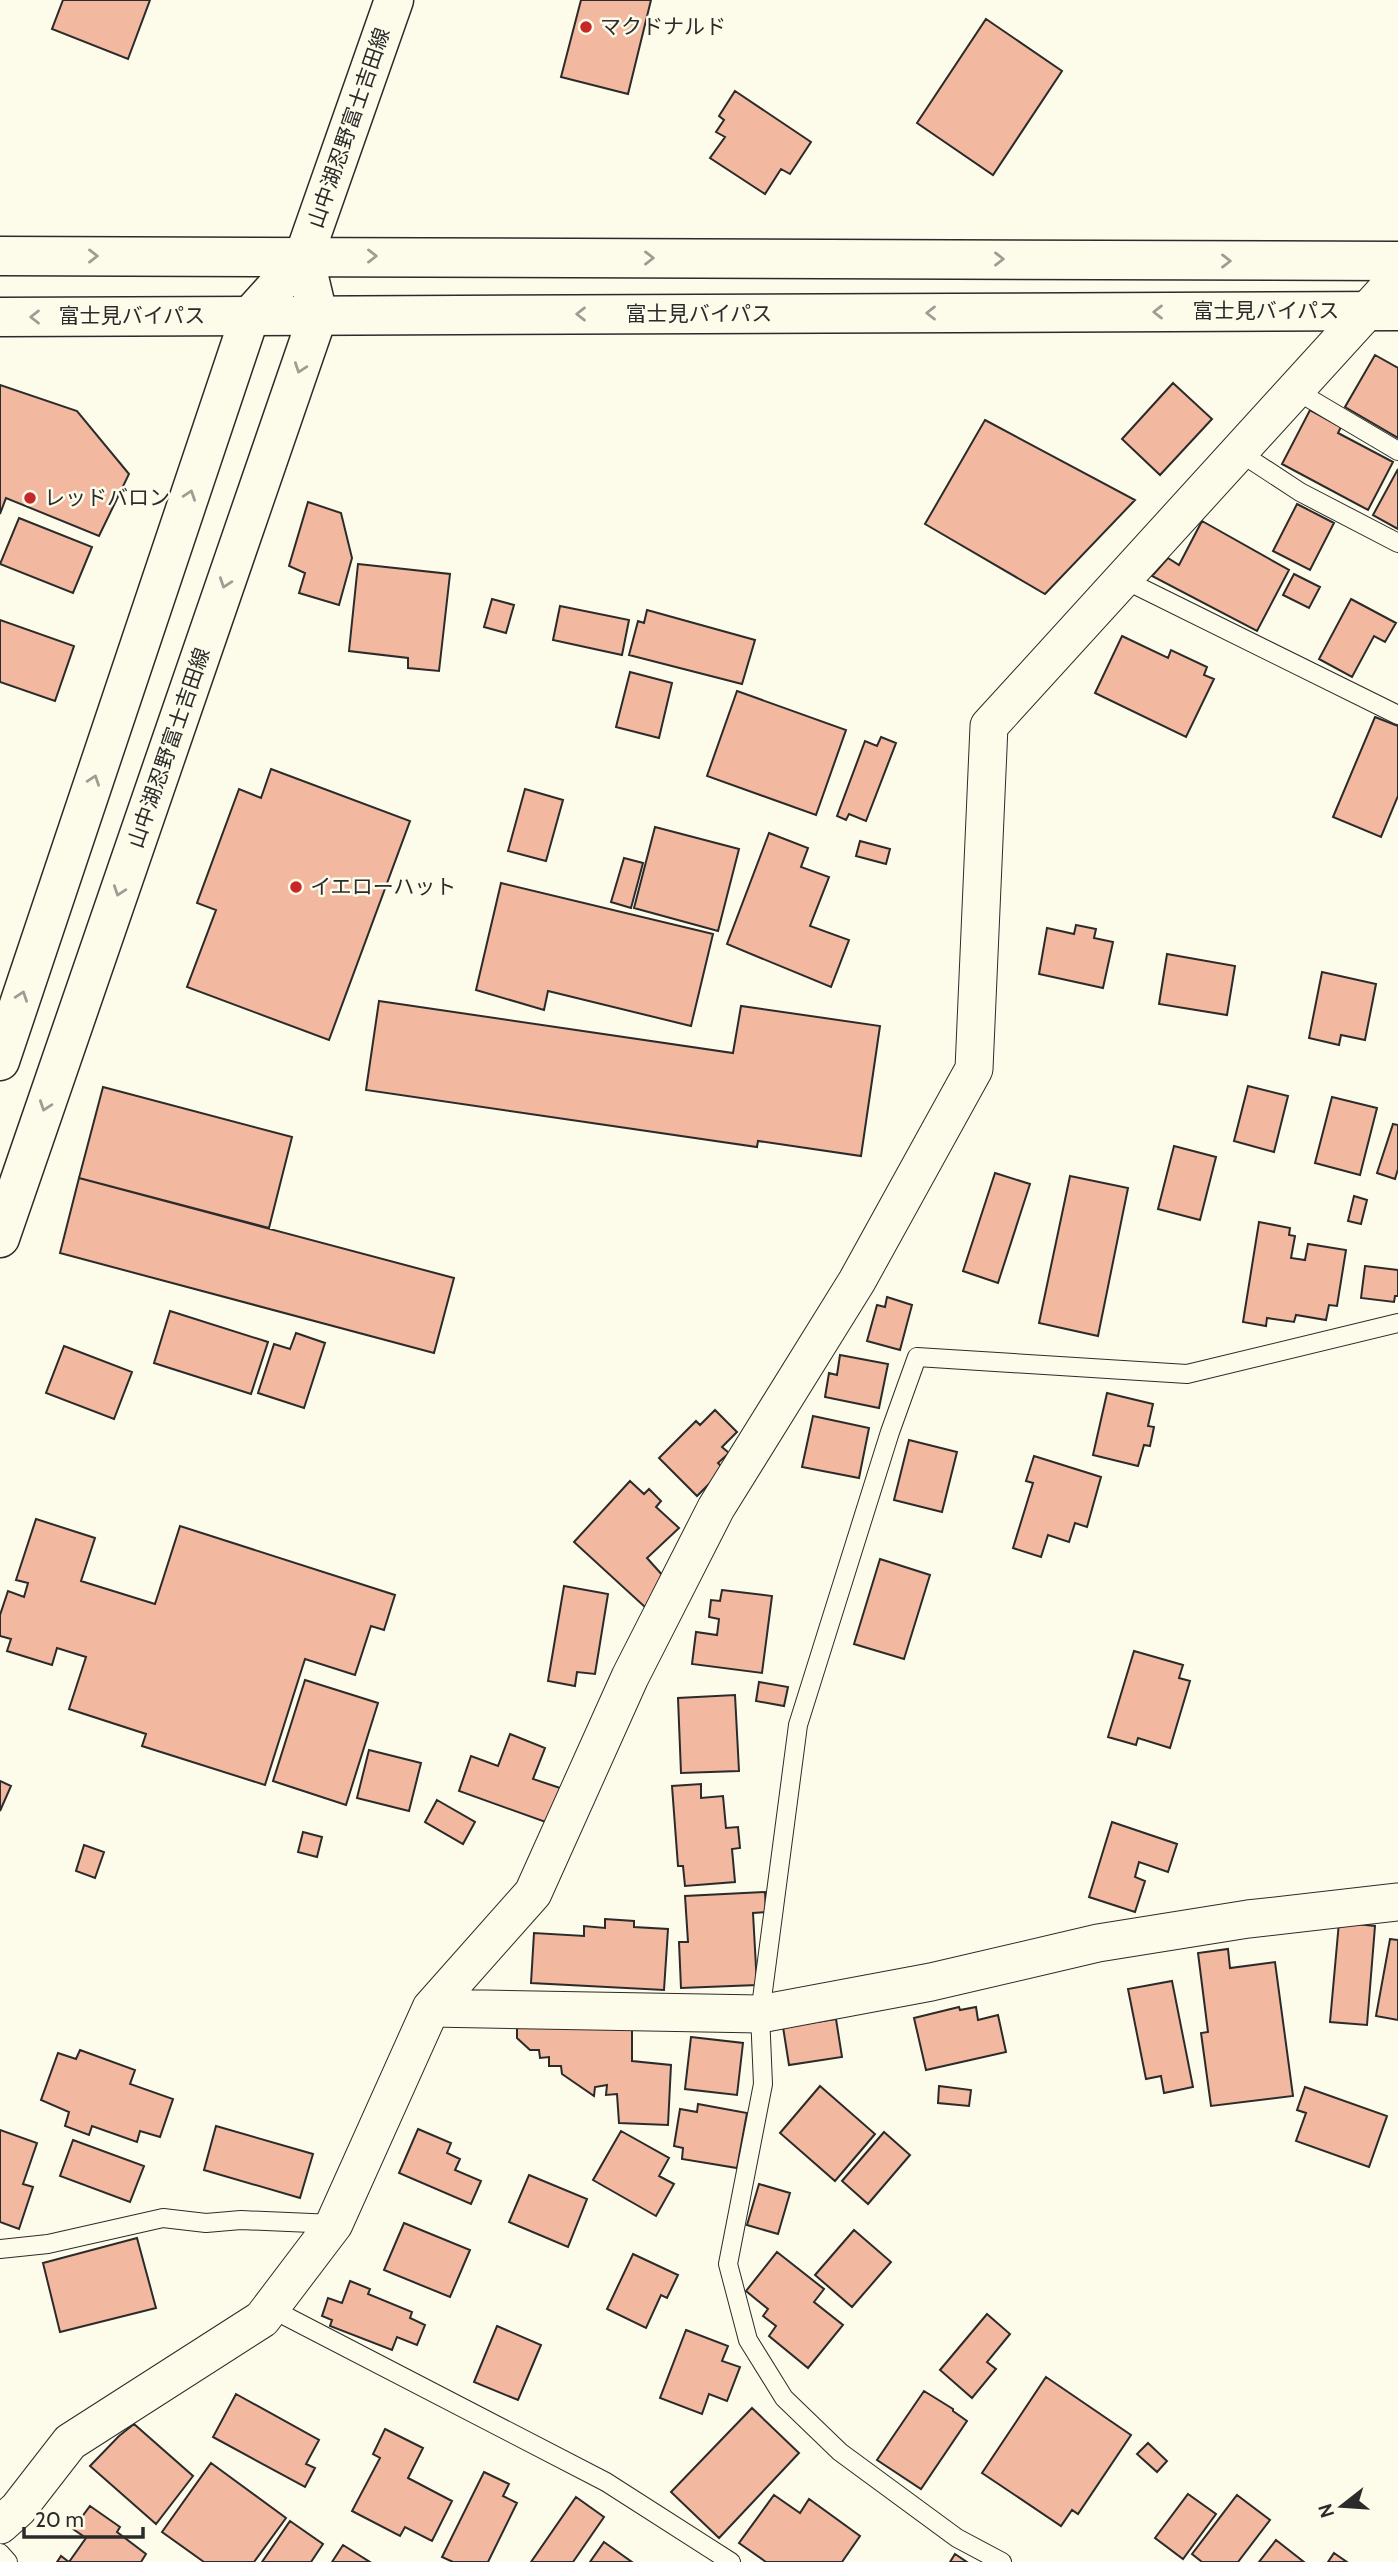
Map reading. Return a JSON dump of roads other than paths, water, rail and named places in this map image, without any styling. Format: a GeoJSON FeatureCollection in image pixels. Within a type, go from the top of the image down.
{"type":"FeatureCollection","features":[{"type":"Feature","properties":{"kind":"main road","name":"山中湖忍野富士吉田線"},"geometry":{"type":"LineString","coordinates":[[0,1061],[250,316],[304,256],[394,0]]}},
{"type":"Feature","properties":{"kind":"main road"},"geometry":{"type":"LineString","coordinates":[[0,256],[1398,261]]}},
{"type":"Feature","properties":{"kind":"main road","name":"山中湖忍野富士吉田線"},"geometry":{"type":"LineString","coordinates":[[0,1238],[318,315],[304,256]]}},
{"type":"Feature","properties":{"kind":"main road","name":"富士見バイパス"},"geometry":{"type":"LineString","coordinates":[[0,317],[1383,311]]}},
{"type":"Feature","properties":{"kind":"street"},"geometry":{"type":"LineString","coordinates":[[0,2525],[18,2509],[70,2442],[262,2319],[334,2224],[431,2008],[533,1893],[630,1677],[716,1508],[856,1281],[974,1069],[989,726],[1295,390],[1383,311],[1398,277]]}},
{"type":"Feature","properties":{"kind":"street"},"geometry":{"type":"LineString","coordinates":[[431,2008],[760,2014],[931,1982],[1098,1943],[1248,1919],[1398,1902]]}},
{"type":"Feature","properties":{"kind":"lane"},"geometry":{"type":"LineString","coordinates":[[1295,390],[1398,451]]}},
{"type":"Feature","properties":{"kind":"lane"},"geometry":{"type":"LineString","coordinates":[[1239,452],[1300,492],[1398,543]]}},
{"type":"Feature","properties":{"kind":"lane"},"geometry":{"type":"LineString","coordinates":[[1123,579],[1398,715]]}},
{"type":"Feature","properties":{"kind":"lane"},"geometry":{"type":"LineString","coordinates":[[1002,2562],[957,2538],[840,2452],[783,2399],[748,2340],[728,2264],[763,2084],[760,2014],[798,1725],[890,1432],[917,1357],[1187,1374],[1398,1323]]}},
{"type":"Feature","properties":{"kind":"lane"},"geometry":{"type":"LineString","coordinates":[[0,2249],[48,2244],[163,2218],[206,2223],[241,2220],[334,2224]]}},
{"type":"Feature","properties":{"kind":"lane"},"geometry":{"type":"LineString","coordinates":[[270,2308],[606,2482],[731,2562]]}},
{"type":"Feature","properties":{"kind":"lane"},"geometry":{"type":"LineString","coordinates":[[0,2553],[8,2562]]}},
{"type":"Feature","properties":{"kind":"place","name":"マクドナルド"},"geometry":{"type":"Point","coordinates":[586,27]}},
{"type":"Feature","properties":{"kind":"place","name":"レッドバロン"},"geometry":{"type":"Point","coordinates":[30,498]}},
{"type":"Feature","properties":{"kind":"place","name":"イエローハット"},"geometry":{"type":"Point","coordinates":[296,887]}}]}
